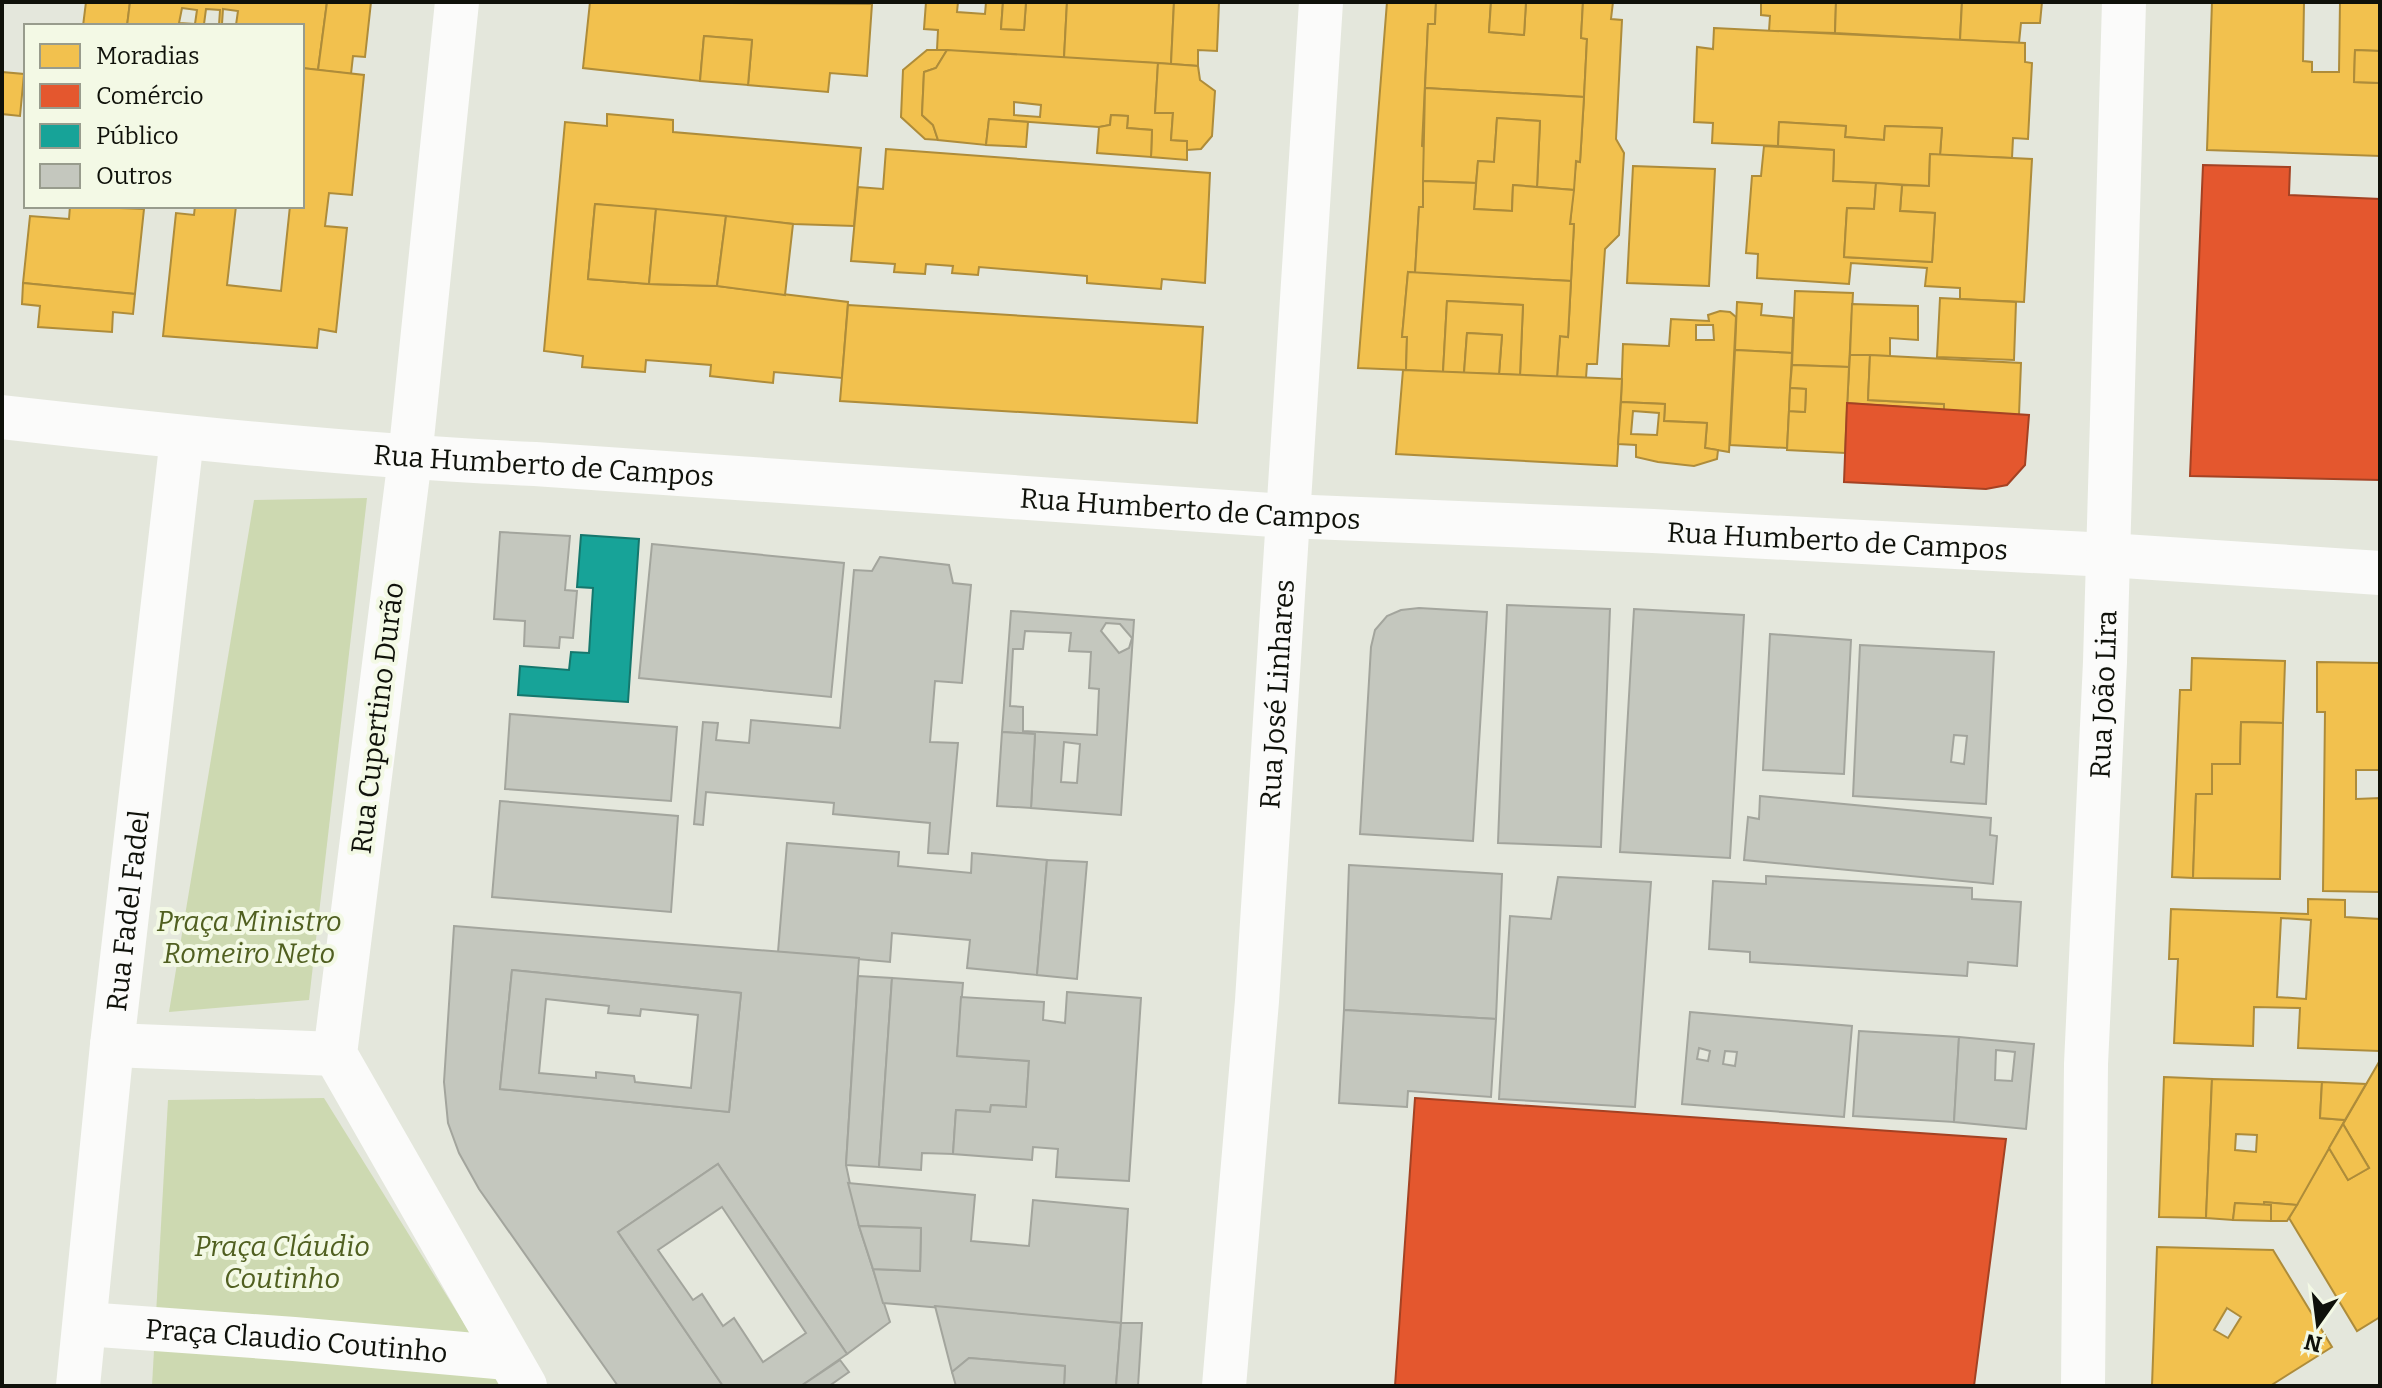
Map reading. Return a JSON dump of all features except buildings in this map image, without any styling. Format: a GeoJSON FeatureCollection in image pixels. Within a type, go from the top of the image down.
{"type":"FeatureCollection","features":[{"type":"Feature","properties":{"kind":"street","name":"Rua Cupertino Durão"},"geometry":{"type":"LineString","coordinates":[[335,1054],[410,458],[457,2]]}},
{"type":"Feature","properties":{"kind":"street","name":"Rua José Linhares"},"geometry":{"type":"LineString","coordinates":[[1224,1386],[1257,1001],[1321,2]]}},
{"type":"Feature","properties":{"kind":"street","name":"Rua João Lira"},"geometry":{"type":"LineString","coordinates":[[2083,1386],[2086,1064],[2108,555],[2124,2]]}},
{"type":"Feature","properties":{"kind":"street","name":"Rua Humberto de Campos"},"geometry":{"type":"LineString","coordinates":[[2,417],[182,438],[410,458],[1287,516],[1653,531],[2380,573]]}},
{"type":"Feature","properties":{"kind":"street","name":"Rua Fadel Fadel"},"geometry":{"type":"LineString","coordinates":[[78,1386],[112,1045],[182,438]]}},
{"type":"Feature","properties":{"kind":"street"},"geometry":{"type":"LineString","coordinates":[[112,1045],[335,1054],[517,1372]]}},
{"type":"Feature","properties":{"kind":"street","name":"Praça Claudio Coutinho"},"geometry":{"type":"LineString","coordinates":[[85,1324],[294,1339],[517,1372]]}},
{"type":"Feature","properties":{"kind":"green space","name":"Praça Ministro Romeiro Neto"},"geometry":{"type":"Polygon","coordinates":[[[367,498],[309,1000],[169,1012],[254,500],[367,498]]]}},
{"type":"Feature","properties":{"kind":"green space","name":"Praça Cláudio Coutinho"},"geometry":{"type":"Polygon","coordinates":[[[324,1098],[503,1386],[152,1386],[168,1100],[324,1098]]]}}]}
